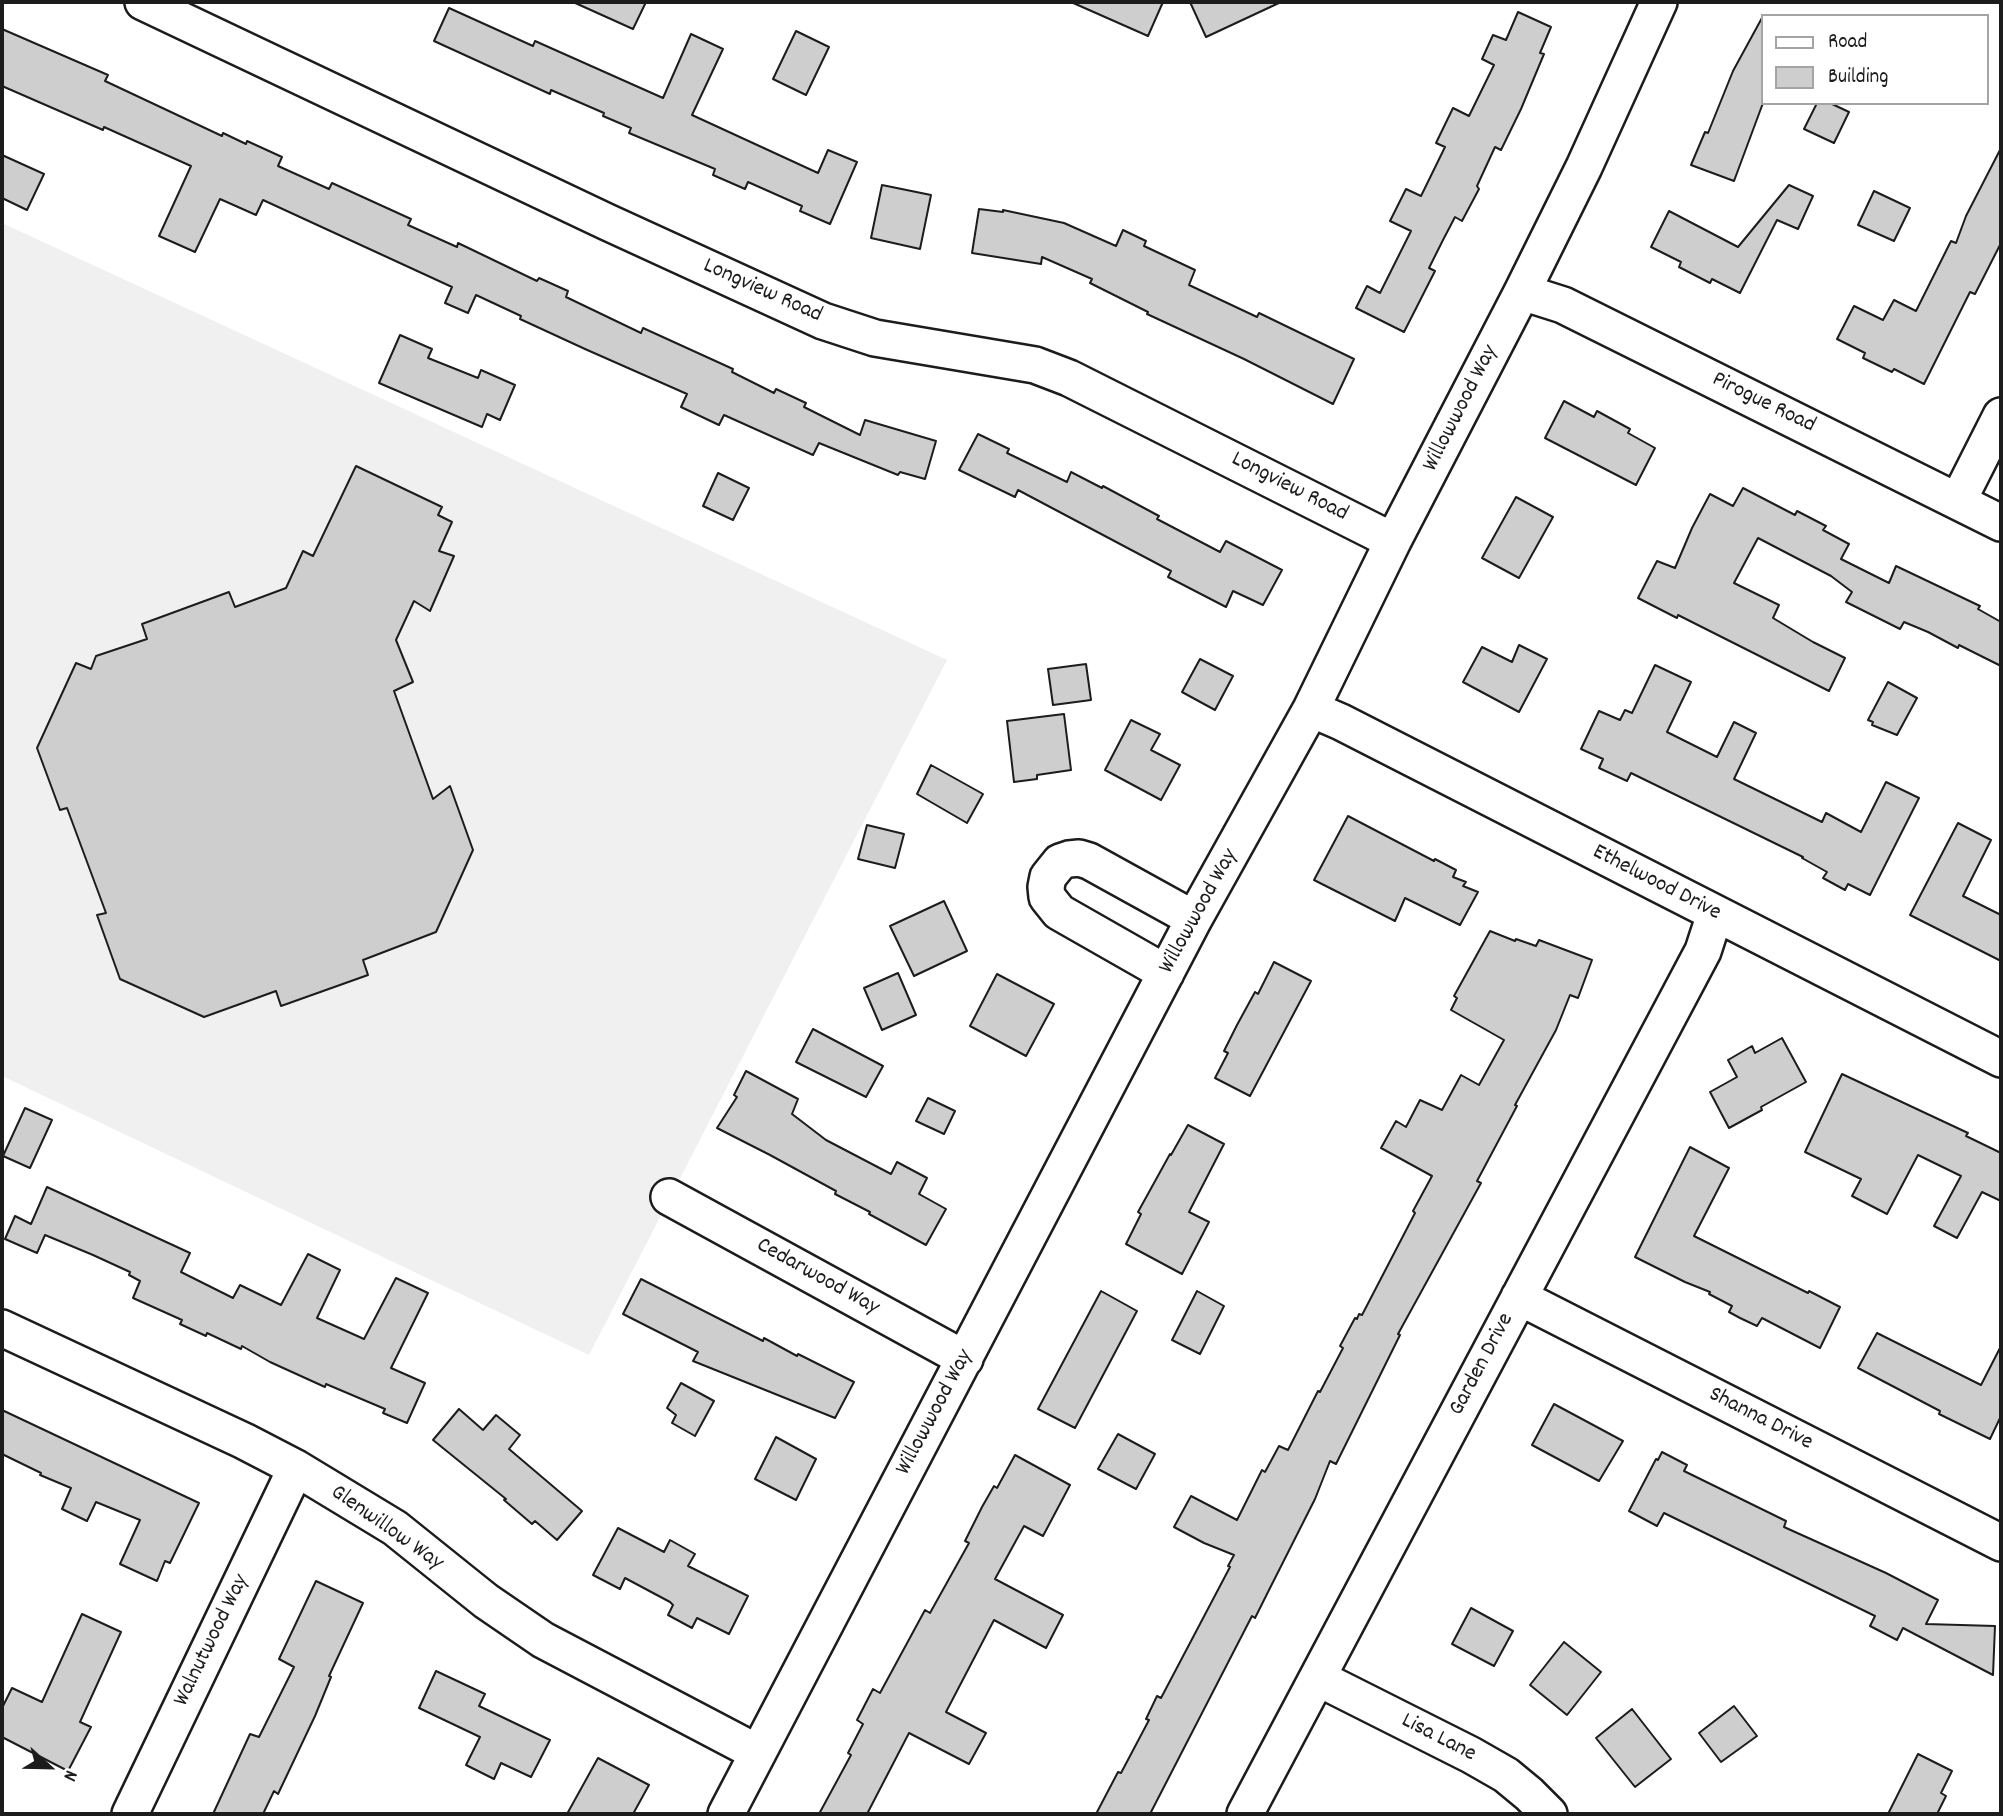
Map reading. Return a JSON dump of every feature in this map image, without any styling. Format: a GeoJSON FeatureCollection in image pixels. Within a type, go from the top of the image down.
{"type":"FeatureCollection","features":[{"type":"Feature","properties":{"kind":"street","name":"Willowwood Way"},"geometry":{"type":"LineString","coordinates":[[726,1814],[1194,919],[1311,709],[1584,167],[1659,2]]}},
{"type":"Feature","properties":{"kind":"street","name":"Longview Road"},"geometry":{"type":"LineString","coordinates":[[165,6],[594,216],[823,321],[876,338],[1035,365],[1069,378],[1394,541]]}},
{"type":"Feature","properties":{"kind":"street","name":"Pirogue Road"},"geometry":{"type":"LineString","coordinates":[[1522,292],[1563,304],[2001,523]]}},
{"type":"Feature","properties":{"kind":"street"},"geometry":{"type":"LineString","coordinates":[[1958,500],[2001,416]]}},
{"type":"Feature","properties":{"kind":"street","name":"Ethelwood Drive"},"geometry":{"type":"LineString","coordinates":[[1311,709],[2001,1059]]}},
{"type":"Feature","properties":{"kind":"street"},"geometry":{"type":"LineString","coordinates":[[1166,973],[1059,912],[1047,897],[1048,877],[1060,862],[1079,858],[1194,919]]}},
{"type":"Feature","properties":{"kind":"street","name":"Garden Drive"},"geometry":{"type":"LineString","coordinates":[[1245,1814],[1703,951],[1716,914]]}},
{"type":"Feature","properties":{"kind":"street","name":"Cedarwood Way"},"geometry":{"type":"LineString","coordinates":[[668,1196],[965,1359]]}},
{"type":"Feature","properties":{"kind":"street","name":"Shanna Drive"},"geometry":{"type":"LineString","coordinates":[[1519,1297],[2001,1543]]}},
{"type":"Feature","properties":{"kind":"street","name":"Glenwillow Way"},"geometry":{"type":"LineString","coordinates":[[2,1328],[296,1468],[395,1528],[485,1601],[543,1640],[758,1753]]}},
{"type":"Feature","properties":{"kind":"street","name":"Walnutwood Way"},"geometry":{"type":"LineString","coordinates":[[130,1814],[296,1468]]}},
{"type":"Feature","properties":{"kind":"street","name":"Lisa Lane"},"geometry":{"type":"LineString","coordinates":[[1318,1678],[1506,1775],[1549,1814]]}},
{"type":"Feature","properties":{"kind":"shaded area"},"geometry":{"type":"Polygon","coordinates":[[[2,223],[947,660],[589,1355],[2,1076],[2,223]]]}},
{"type":"Feature","properties":{"kind":"building"},"geometry":{"type":"Polygon","coordinates":[[[573,2],[646,2],[633,29],[573,2]]]}},
{"type":"Feature","properties":{"kind":"building"},"geometry":{"type":"Polygon","coordinates":[[[1071,2],[1163,2],[1148,36],[1071,2]]]}},
{"type":"Feature","properties":{"kind":"building"},"geometry":{"type":"Polygon","coordinates":[[[1190,2],[1281,2],[1206,37],[1190,2]]]}},
{"type":"Feature","properties":{"kind":"building"},"geometry":{"type":"Polygon","coordinates":[[[449,8],[533,46],[535,41],[663,98],[691,34],[723,49],[692,115],[818,173],[828,150],[857,162],[830,224],[800,211],[802,206],[748,182],[745,189],[713,175],[715,169],[629,133],[631,128],[603,116],[604,113],[551,90],[550,94],[434,41],[449,8]]]}},
{"type":"Feature","properties":{"kind":"building"},"geometry":{"type":"Polygon","coordinates":[[[1518,12],[1551,27],[1540,53],[1544,54],[1501,150],[1495,147],[1477,186],[1479,189],[1462,221],[1455,217],[1443,240],[1429,268],[1435,271],[1404,332],[1356,308],[1367,286],[1380,293],[1411,231],[1390,221],[1406,189],[1421,196],[1445,147],[1436,143],[1453,108],[1469,116],[1494,65],[1482,59],[1493,35],[1506,40],[1518,12]]]}},
{"type":"Feature","properties":{"kind":"building"},"geometry":{"type":"Polygon","coordinates":[[[1762,18],[1762,105],[1734,181],[1691,165],[1705,132],[1708,133],[1733,71],[1762,18]]]}},
{"type":"Feature","properties":{"kind":"building"},"geometry":{"type":"Polygon","coordinates":[[[2,29],[108,75],[105,81],[222,136],[223,133],[246,144],[247,141],[282,157],[278,166],[329,189],[332,183],[411,219],[408,225],[457,247],[458,243],[537,281],[539,278],[568,291],[566,297],[641,333],[643,328],[733,369],[732,372],[774,393],[776,389],[806,403],[804,407],[860,435],[865,420],[936,441],[925,479],[900,472],[898,475],[819,443],[813,455],[724,415],[719,425],[681,407],[687,394],[520,319],[521,316],[476,295],[468,313],[445,303],[452,287],[263,200],[256,215],[220,199],[195,252],[159,236],[191,166],[2,86],[2,29]]]}},
{"type":"Feature","properties":{"kind":"building"},"geometry":{"type":"Polygon","coordinates":[[[796,31],[829,47],[806,95],[773,79],[796,31]]]}},
{"type":"Feature","properties":{"kind":"building"},"geometry":{"type":"Polygon","coordinates":[[[1816,105],[1834,105],[1849,112],[1834,143],[1804,129],[1816,105]]]}},
{"type":"Feature","properties":{"kind":"building"},"geometry":{"type":"Polygon","coordinates":[[[2001,148],[2001,243],[1975,294],[1970,292],[1924,384],[1863,358],[1865,353],[1837,339],[1854,306],[1883,320],[1894,300],[1916,311],[1951,241],[1956,243],[1966,216],[2001,148]]]}},
{"type":"Feature","properties":{"kind":"building"},"geometry":{"type":"Polygon","coordinates":[[[2,155],[44,174],[27,210],[2,198],[2,155]]]}},
{"type":"Feature","properties":{"kind":"building"},"geometry":{"type":"Polygon","coordinates":[[[882,185],[931,195],[920,249],[871,238],[882,185]]]}},
{"type":"Feature","properties":{"kind":"building"},"geometry":{"type":"Polygon","coordinates":[[[1789,185],[1813,196],[1798,229],[1777,220],[1740,293],[1712,279],[1710,283],[1679,267],[1681,262],[1651,247],[1669,211],[1738,247],[1789,185]]]}},
{"type":"Feature","properties":{"kind":"building"},"geometry":{"type":"Polygon","coordinates":[[[1874,191],[1910,208],[1894,241],[1858,225],[1874,191]]]}},
{"type":"Feature","properties":{"kind":"building"},"geometry":{"type":"Polygon","coordinates":[[[979,209],[1003,210],[1064,223],[1116,246],[1123,230],[1146,241],[1144,246],[1195,270],[1189,285],[1257,317],[1259,313],[1354,359],[1333,404],[1147,314],[1148,312],[1090,283],[1092,279],[1042,257],[1041,264],[972,253],[979,209]]]}},
{"type":"Feature","properties":{"kind":"building"},"geometry":{"type":"Polygon","coordinates":[[[400,335],[432,349],[428,358],[478,378],[481,370],[515,385],[500,420],[487,414],[482,427],[379,383],[400,335]]]}},
{"type":"Feature","properties":{"kind":"building"},"geometry":{"type":"Polygon","coordinates":[[[1564,401],[1594,417],[1597,411],[1630,429],[1628,433],[1655,448],[1636,485],[1545,438],[1564,401]]]}},
{"type":"Feature","properties":{"kind":"building"},"geometry":{"type":"Polygon","coordinates":[[[978,434],[1009,449],[1007,453],[1067,482],[1071,472],[1102,488],[1103,486],[1159,516],[1157,519],[1220,552],[1226,541],[1282,570],[1263,605],[1233,591],[1226,607],[1168,577],[1171,571],[1018,490],[1015,497],[959,470],[978,434]]]}},
{"type":"Feature","properties":{"kind":"building"},"geometry":{"type":"Polygon","coordinates":[[[356,466],[442,507],[438,515],[452,522],[439,551],[454,556],[430,611],[414,601],[396,640],[413,682],[394,691],[433,799],[450,786],[473,850],[436,932],[363,960],[368,975],[281,1006],[276,991],[204,1017],[120,979],[97,915],[106,913],[67,808],[60,810],[37,748],[76,663],[91,669],[96,656],[147,639],[142,624],[229,592],[235,607],[286,588],[303,551],[313,556],[356,466]]]}},
{"type":"Feature","properties":{"kind":"building"},"geometry":{"type":"Polygon","coordinates":[[[718,473],[749,488],[733,520],[703,506],[718,473]]]}},
{"type":"Feature","properties":{"kind":"building"},"geometry":{"type":"Polygon","coordinates":[[[1743,488],[1795,515],[1797,511],[1826,526],[1823,530],[1849,544],[1841,559],[1889,583],[1896,566],[1980,606],[1978,609],[2001,622],[2001,666],[1904,622],[1900,629],[1846,602],[1852,592],[1831,576],[1758,538],[1734,583],[1779,605],[1773,618],[1845,658],[1829,691],[1678,615],[1677,618],[1638,598],[1657,561],[1675,568],[1710,494],[1733,506],[1743,488]]]}},
{"type":"Feature","properties":{"kind":"building"},"geometry":{"type":"Polygon","coordinates":[[[1516,497],[1553,517],[1519,578],[1482,558],[1516,497]]]}},
{"type":"Feature","properties":{"kind":"building"},"geometry":{"type":"Polygon","coordinates":[[[1519,645],[1547,659],[1519,712],[1463,682],[1482,647],[1512,662],[1519,645]]]}},
{"type":"Feature","properties":{"kind":"building"},"geometry":{"type":"Polygon","coordinates":[[[1200,659],[1233,676],[1215,710],[1182,692],[1200,659]]]}},
{"type":"Feature","properties":{"kind":"building"},"geometry":{"type":"Polygon","coordinates":[[[1086,664],[1091,700],[1053,705],[1048,669],[1086,664]]]}},
{"type":"Feature","properties":{"kind":"building"},"geometry":{"type":"Polygon","coordinates":[[[1655,665],[1691,682],[1667,732],[1717,757],[1734,722],[1756,733],[1734,779],[1822,822],[1826,813],[1861,832],[1886,782],[1919,798],[1870,895],[1848,884],[1845,890],[1823,878],[1827,872],[1803,857],[1631,773],[1627,781],[1599,768],[1603,759],[1581,749],[1599,711],[1620,720],[1625,710],[1632,713],[1655,665]]]}},
{"type":"Feature","properties":{"kind":"building"},"geometry":{"type":"Polygon","coordinates":[[[1888,682],[1917,698],[1897,735],[1872,725],[1873,722],[1868,720],[1888,682]]]}},
{"type":"Feature","properties":{"kind":"building"},"geometry":{"type":"Polygon","coordinates":[[[1064,714],[1071,770],[1037,775],[1037,779],[1014,782],[1007,721],[1064,714]]]}},
{"type":"Feature","properties":{"kind":"building"},"geometry":{"type":"Polygon","coordinates":[[[1131,720],[1160,734],[1151,750],[1180,765],[1161,800],[1105,770],[1131,720]]]}},
{"type":"Feature","properties":{"kind":"building"},"geometry":{"type":"Polygon","coordinates":[[[931,765],[983,794],[967,823],[917,794],[931,765]]]}},
{"type":"Feature","properties":{"kind":"building"},"geometry":{"type":"Polygon","coordinates":[[[1348,816],[1456,870],[1453,877],[1466,882],[1463,886],[1478,892],[1460,925],[1405,898],[1395,921],[1314,880],[1348,816]]]}},
{"type":"Feature","properties":{"kind":"building"},"geometry":{"type":"Polygon","coordinates":[[[1958,823],[1991,840],[1963,896],[2001,915],[2001,961],[1910,915],[1958,823]]]}},
{"type":"Feature","properties":{"kind":"building"},"geometry":{"type":"Polygon","coordinates":[[[867,825],[904,834],[895,868],[858,859],[867,825]]]}},
{"type":"Feature","properties":{"kind":"building"},"geometry":{"type":"Polygon","coordinates":[[[944,901],[967,951],[914,976],[890,926],[944,901]]]}},
{"type":"Feature","properties":{"kind":"building"},"geometry":{"type":"Polygon","coordinates":[[[1490,931],[1536,946],[1539,940],[1592,960],[1578,998],[1570,995],[1556,1030],[1477,1181],[1481,1183],[1398,1334],[1400,1335],[1336,1464],[1330,1461],[1315,1499],[1255,1618],[1252,1616],[1150,1814],[1096,1814],[1149,1720],[1146,1719],[1157,1696],[1161,1698],[1234,1555],[1174,1527],[1191,1496],[1237,1520],[1262,1470],[1265,1472],[1279,1446],[1288,1450],[1343,1348],[1340,1346],[1355,1318],[1357,1319],[1359,1314],[1362,1315],[1432,1176],[1381,1148],[1396,1121],[1406,1127],[1420,1100],[1442,1110],[1461,1075],[1479,1085],[1504,1040],[1451,1010],[1457,998],[1454,996],[1490,931]]]}},
{"type":"Feature","properties":{"kind":"building"},"geometry":{"type":"Polygon","coordinates":[[[1274,962],[1311,981],[1250,1096],[1215,1078],[1228,1053],[1224,1051],[1237,1025],[1255,992],[1258,994],[1274,962]]]}},
{"type":"Feature","properties":{"kind":"building"},"geometry":{"type":"Polygon","coordinates":[[[898,973],[916,1015],[882,1030],[864,988],[898,973]]]}},
{"type":"Feature","properties":{"kind":"building"},"geometry":{"type":"Polygon","coordinates":[[[997,974],[1054,1004],[1026,1056],[970,1026],[997,974]]]}},
{"type":"Feature","properties":{"kind":"building"},"geometry":{"type":"Polygon","coordinates":[[[813,1029],[883,1066],[866,1097],[796,1062],[813,1029]]]}},
{"type":"Feature","properties":{"kind":"building"},"geometry":{"type":"Polygon","coordinates":[[[1782,1038],[1806,1082],[1729,1128],[1710,1092],[1737,1077],[1728,1060],[1752,1046],[1755,1053],[1782,1038]]]}},
{"type":"Feature","properties":{"kind":"building"},"geometry":{"type":"Polygon","coordinates":[[[746,1071],[798,1099],[792,1114],[826,1140],[891,1174],[897,1162],[927,1178],[919,1194],[946,1209],[926,1245],[835,1194],[836,1191],[717,1128],[737,1097],[734,1095],[746,1071]]]}},
{"type":"Feature","properties":{"kind":"building"},"geometry":{"type":"Polygon","coordinates":[[[1842,1074],[1968,1133],[1966,1136],[2001,1153],[2001,1201],[1982,1192],[1957,1238],[1934,1226],[1961,1176],[1918,1155],[1887,1214],[1852,1196],[1861,1179],[1805,1152],[1842,1074]]]}},
{"type":"Feature","properties":{"kind":"building"},"geometry":{"type":"Polygon","coordinates":[[[928,1098],[955,1111],[944,1134],[916,1121],[928,1098]]]}},
{"type":"Feature","properties":{"kind":"building"},"geometry":{"type":"Polygon","coordinates":[[[25,1108],[52,1120],[30,1168],[3,1156],[25,1108]]]}},
{"type":"Feature","properties":{"kind":"building"},"geometry":{"type":"Polygon","coordinates":[[[1188,1125],[1224,1144],[1189,1212],[1209,1222],[1182,1274],[1126,1244],[1141,1214],[1138,1212],[1188,1125]]]}},
{"type":"Feature","properties":{"kind":"building"},"geometry":{"type":"Polygon","coordinates":[[[1690,1147],[1729,1168],[1694,1236],[1840,1307],[1820,1348],[1762,1318],[1757,1326],[1740,1318],[1729,1312],[1732,1306],[1709,1294],[1710,1292],[1635,1257],[1690,1147]]]}},
{"type":"Feature","properties":{"kind":"building"},"geometry":{"type":"Polygon","coordinates":[[[47,1187],[190,1253],[181,1272],[233,1298],[240,1285],[281,1305],[308,1254],[340,1270],[317,1318],[364,1339],[396,1278],[428,1293],[391,1368],[425,1383],[407,1423],[383,1413],[385,1409],[326,1384],[325,1387],[242,1346],[241,1349],[180,1324],[182,1320],[133,1298],[140,1281],[129,1275],[130,1272],[93,1255],[45,1235],[37,1253],[5,1239],[15,1216],[31,1224],[47,1187]]]}},
{"type":"Feature","properties":{"kind":"building"},"geometry":{"type":"Polygon","coordinates":[[[641,1279],[763,1341],[764,1338],[854,1382],[835,1418],[693,1361],[698,1352],[623,1314],[641,1279]]]}},
{"type":"Feature","properties":{"kind":"building"},"geometry":{"type":"Polygon","coordinates":[[[1101,1291],[1137,1311],[1075,1428],[1038,1409],[1101,1291]]]}},
{"type":"Feature","properties":{"kind":"building"},"geometry":{"type":"Polygon","coordinates":[[[1197,1291],[1224,1306],[1200,1354],[1172,1340],[1197,1291]]]}},
{"type":"Feature","properties":{"kind":"building"},"geometry":{"type":"Polygon","coordinates":[[[1877,1333],[1981,1385],[2001,1346],[2001,1416],[1990,1439],[1939,1414],[1940,1411],[1858,1368],[1877,1333]]]}},
{"type":"Feature","properties":{"kind":"building"},"geometry":{"type":"Polygon","coordinates":[[[681,1383],[714,1401],[695,1436],[672,1423],[676,1415],[667,1408],[681,1383]]]}},
{"type":"Feature","properties":{"kind":"building"},"geometry":{"type":"Polygon","coordinates":[[[1554,1404],[1623,1441],[1599,1481],[1532,1445],[1554,1404]]]}},
{"type":"Feature","properties":{"kind":"building"},"geometry":{"type":"Polygon","coordinates":[[[459,1409],[483,1430],[496,1415],[520,1435],[509,1449],[582,1511],[557,1540],[535,1521],[532,1524],[504,1500],[506,1499],[433,1440],[459,1409]]]}},
{"type":"Feature","properties":{"kind":"building"},"geometry":{"type":"Polygon","coordinates":[[[2,1410],[199,1503],[170,1563],[165,1561],[157,1581],[120,1564],[140,1520],[96,1502],[87,1521],[62,1509],[71,1488],[2,1454],[2,1410]]]}},
{"type":"Feature","properties":{"kind":"building"},"geometry":{"type":"Polygon","coordinates":[[[1118,1434],[1155,1454],[1136,1489],[1098,1469],[1118,1434]]]}},
{"type":"Feature","properties":{"kind":"building"},"geometry":{"type":"Polygon","coordinates":[[[776,1437],[816,1459],[796,1500],[755,1479],[776,1437]]]}},
{"type":"Feature","properties":{"kind":"building"},"geometry":{"type":"Polygon","coordinates":[[[1662,1452],[1687,1465],[1684,1471],[1786,1521],[1784,1527],[1886,1573],[1938,1600],[1926,1624],[1995,1626],[1993,1675],[1903,1628],[1897,1640],[1870,1626],[1875,1616],[1664,1513],[1657,1526],[1629,1511],[1662,1452]]]}},
{"type":"Feature","properties":{"kind":"building"},"geometry":{"type":"Polygon","coordinates":[[[1015,1455],[1070,1485],[1043,1536],[1024,1526],[995,1579],[1063,1615],[1046,1648],[994,1620],[946,1712],[986,1733],[969,1764],[909,1733],[867,1814],[819,1814],[851,1755],[848,1753],[863,1724],[857,1720],[873,1689],[880,1693],[925,1610],[930,1613],[969,1543],[965,1541],[982,1507],[994,1486],[997,1488],[1015,1455]]]}},
{"type":"Feature","properties":{"kind":"building"},"geometry":{"type":"Polygon","coordinates":[[[618,1528],[664,1552],[670,1540],[695,1554],[688,1566],[748,1596],[729,1634],[697,1618],[692,1628],[668,1615],[673,1605],[670,1602],[625,1578],[620,1589],[593,1575],[618,1528]]]}},
{"type":"Feature","properties":{"kind":"building"},"geometry":{"type":"Polygon","coordinates":[[[316,1581],[363,1603],[329,1676],[331,1677],[315,1716],[278,1794],[274,1791],[263,1814],[213,1814],[250,1734],[259,1737],[294,1667],[279,1659],[316,1581]]]}},
{"type":"Feature","properties":{"kind":"building"},"geometry":{"type":"Polygon","coordinates":[[[1471,1608],[1513,1631],[1494,1666],[1452,1644],[1471,1608]]]}},
{"type":"Feature","properties":{"kind":"building"},"geometry":{"type":"Polygon","coordinates":[[[82,1614],[121,1632],[80,1722],[91,1727],[68,1771],[2,1737],[2,1708],[12,1688],[42,1702],[82,1614]]]}},
{"type":"Feature","properties":{"kind":"building"},"geometry":{"type":"Polygon","coordinates":[[[1564,1642],[1601,1672],[1567,1715],[1530,1685],[1564,1642]]]}},
{"type":"Feature","properties":{"kind":"building"},"geometry":{"type":"Polygon","coordinates":[[[436,1671],[485,1694],[479,1706],[550,1740],[531,1777],[501,1763],[494,1779],[466,1765],[480,1737],[419,1708],[436,1671]]]}},
{"type":"Feature","properties":{"kind":"building"},"geometry":{"type":"Polygon","coordinates":[[[1734,1706],[1757,1736],[1721,1762],[1699,1733],[1734,1706]]]}},
{"type":"Feature","properties":{"kind":"building"},"geometry":{"type":"Polygon","coordinates":[[[1632,1709],[1671,1759],[1635,1787],[1596,1738],[1632,1709]]]}},
{"type":"Feature","properties":{"kind":"building"},"geometry":{"type":"Polygon","coordinates":[[[1918,1754],[1952,1771],[1941,1793],[1946,1796],[1937,1814],[1888,1814],[1918,1754]]]}},
{"type":"Feature","properties":{"kind":"building"},"geometry":{"type":"Polygon","coordinates":[[[598,1758],[649,1785],[633,1814],[567,1814],[598,1758]]]}}]}
